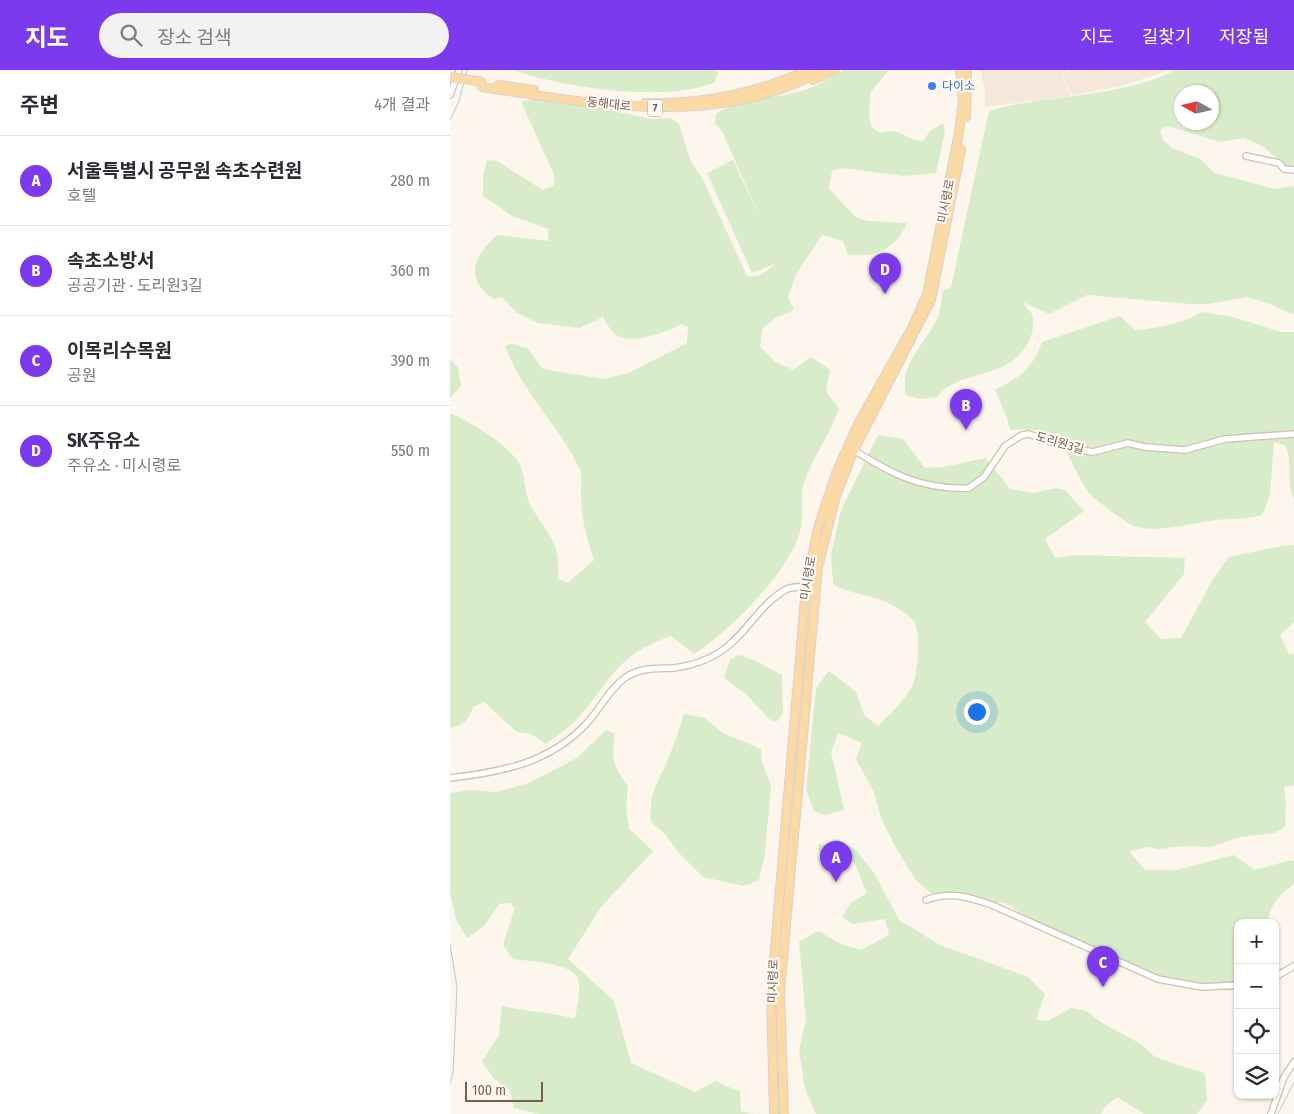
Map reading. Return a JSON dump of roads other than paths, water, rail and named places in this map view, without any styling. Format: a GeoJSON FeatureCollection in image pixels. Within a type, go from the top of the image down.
{"type":"FeatureCollection","features":[{"type":"Feature","properties":{"kind":"main road"},"geometry":{"type":"LineString","coordinates":[[775,86],[796,70]]}},
{"type":"Feature","properties":{"kind":"main road","name":"동해대로"},"geometry":{"type":"LineString","coordinates":[[775,86],[808,70]]}},
{"type":"Feature","properties":{"kind":"main road","name":"동해대로"},"geometry":{"type":"LineString","coordinates":[[450,82],[598,100],[650,103],[727,96],[775,86],[822,70]]}},
{"type":"Feature","properties":{"kind":"main road"},"geometry":{"type":"LineString","coordinates":[[775,86],[798,86],[835,70]]}},
{"type":"Feature","properties":{"kind":"main road","name":"미시령로"},"geometry":{"type":"LineString","coordinates":[[774,1114],[771,993],[773,959],[806,587],[818,528],[836,473],[870,400],[913,326],[927,294],[959,132],[963,101],[960,70]]}},
{"type":"Feature","properties":{"kind":"main road","name":"미시령로"},"geometry":{"type":"LineString","coordinates":[[784,1114],[780,992],[815,588],[829,518],[854,450],[931,300],[966,122],[968,100],[967,70]]}},
{"type":"Feature","properties":{"kind":"main road","name":"7"},"geometry":{"type":"LineString","coordinates":[[450,77],[483,85]]}},
{"type":"Feature","properties":{"kind":"street"},"geometry":{"type":"LineString","coordinates":[[450,95],[459,70]]}},
{"type":"Feature","properties":{"kind":"street"},"geometry":{"type":"LineString","coordinates":[[1246,156],[1279,163],[1284,169],[1294,170]]}},
{"type":"Feature","properties":{"kind":"street","name":"도리원3길"},"geometry":{"type":"LineString","coordinates":[[854,450],[907,480],[969,488],[984,477],[1005,446],[1022,435],[1028,434],[1073,449],[1093,452],[1128,442],[1145,447],[1185,450],[1225,439],[1294,434]]}},
{"type":"Feature","properties":{"kind":"street"},"geometry":{"type":"LineString","coordinates":[[450,778],[514,767],[546,755],[571,739],[625,677],[645,668],[674,668],[696,664],[720,652],[787,589],[815,588]]}},
{"type":"Feature","properties":{"kind":"street"},"geometry":{"type":"LineString","coordinates":[[926,900],[943,894],[970,897],[1158,979],[1202,987],[1234,985]]}},
{"type":"Feature","properties":{"kind":"street"},"geometry":{"type":"LineString","coordinates":[[1279,975],[1294,966]]}},
{"type":"Feature","properties":{"kind":"street"},"geometry":{"type":"LineString","coordinates":[[1271,1114],[1284,1077],[1294,1062]]}},
{"type":"Feature","properties":{"kind":"waterway"},"geometry":{"type":"LineString","coordinates":[[466,75],[467,70]]}},
{"type":"Feature","properties":{"kind":"waterway"},"geometry":{"type":"LineString","coordinates":[[450,120],[459,101],[464,81]]}},
{"type":"Feature","properties":{"kind":"waterway"},"geometry":{"type":"LineString","coordinates":[[450,944],[457,987],[453,1074],[450,1083]]}},
{"type":"Feature","properties":{"kind":"waterway"},"geometry":{"type":"LineString","coordinates":[[1278,1114],[1294,1082]]}},
{"type":"Feature","properties":{"kind":"place","name":"다이소"},"geometry":{"type":"Point","coordinates":[932,86]}},
{"type":"Feature","properties":{"kind":"place","name":"SK주유소"},"geometry":{"type":"Point","coordinates":[885,294]}},
{"type":"Feature","properties":{"kind":"place","name":"속초소방서"},"geometry":{"type":"Point","coordinates":[966,430]}},
{"type":"Feature","properties":{"kind":"place","name":"서울특별시 공무원 속초수련원"},"geometry":{"type":"Point","coordinates":[836,882]}},
{"type":"Feature","properties":{"kind":"place","name":"이목리수목원"},"geometry":{"type":"Point","coordinates":[1103,987]}}]}
